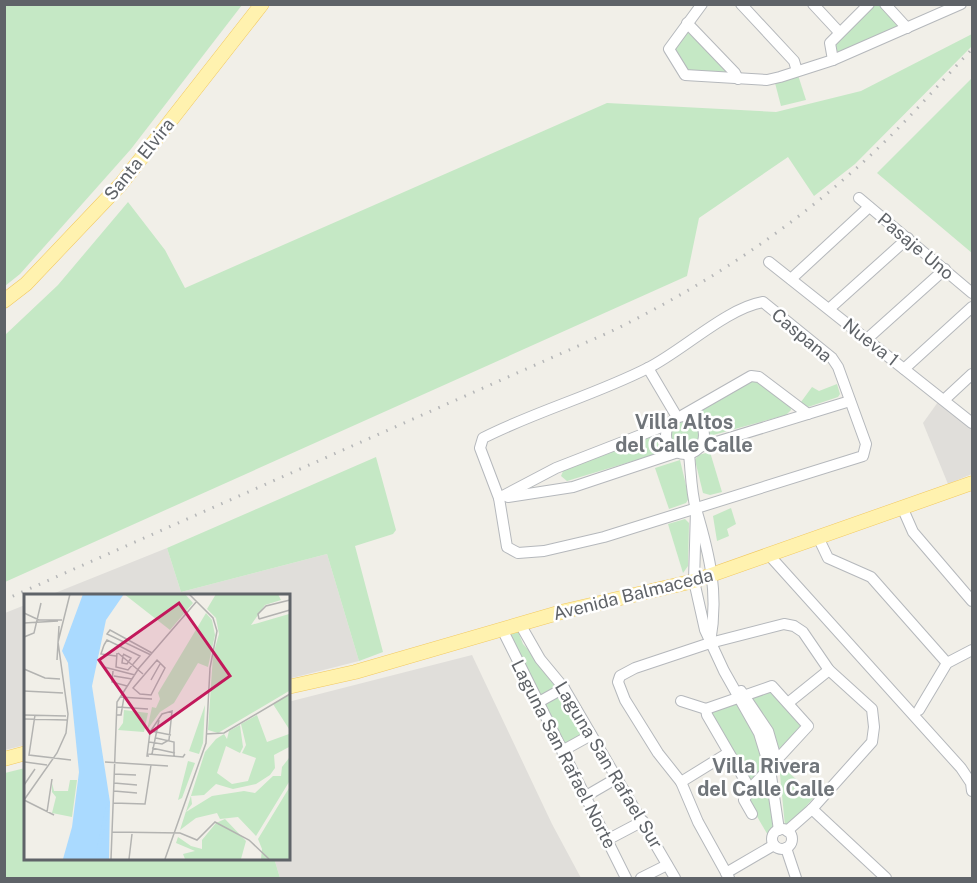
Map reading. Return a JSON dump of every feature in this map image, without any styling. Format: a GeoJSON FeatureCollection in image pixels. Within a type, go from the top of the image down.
{"type":"FeatureCollection","features":[{"type":"Feature","properties":{"kind":"main road","name":"Santa Elvira"},"geometry":{"type":"LineString","coordinates":[[4,302],[26,284],[121,184],[262,4]]}},
{"type":"Feature","properties":{"kind":"main road","name":"Avenida Balmaceda"},"geometry":{"type":"LineString","coordinates":[[290,687],[356,672],[520,624],[694,581],[972,483]]}},
{"type":"Feature","properties":{"kind":"main road"},"geometry":{"type":"LineString","coordinates":[[4,759],[24,754]]}},
{"type":"Feature","properties":{"kind":"street"},"geometry":{"type":"LineString","coordinates":[[702,4],[669,49],[685,75],[767,80],[834,60],[959,5]]}},
{"type":"Feature","properties":{"kind":"street"},"geometry":{"type":"LineString","coordinates":[[741,4],[794,61],[797,71]]}},
{"type":"Feature","properties":{"kind":"street"},"geometry":{"type":"LineString","coordinates":[[813,4],[839,32]]}},
{"type":"Feature","properties":{"kind":"street"},"geometry":{"type":"LineString","coordinates":[[834,60],[830,43],[869,4]]}},
{"type":"Feature","properties":{"kind":"street"},"geometry":{"type":"LineString","coordinates":[[885,4],[907,28]]}},
{"type":"Feature","properties":{"kind":"street"},"geometry":{"type":"LineString","coordinates":[[687,23],[735,73],[738,79]]}},
{"type":"Feature","properties":{"kind":"street","name":"Pasaje Uno"},"geometry":{"type":"LineString","coordinates":[[859,198],[972,293]]}},
{"type":"Feature","properties":{"kind":"street"},"geometry":{"type":"LineString","coordinates":[[791,279],[869,207]]}},
{"type":"Feature","properties":{"kind":"street"},"geometry":{"type":"LineString","coordinates":[[829,309],[908,238]]}},
{"type":"Feature","properties":{"kind":"street","name":"Nueva 1"},"geometry":{"type":"LineString","coordinates":[[769,262],[972,423]]}},
{"type":"Feature","properties":{"kind":"street"},"geometry":{"type":"LineString","coordinates":[[867,339],[945,269]]}},
{"type":"Feature","properties":{"kind":"street","name":"Caspana"},"geometry":{"type":"LineString","coordinates":[[763,302],[832,358],[838,367],[866,444],[863,456],[604,537],[544,551],[518,553],[507,547],[499,498],[480,448],[483,438],[648,368],[754,303],[763,302]]}},
{"type":"Feature","properties":{"kind":"street"},"geometry":{"type":"LineString","coordinates":[[904,369],[972,307]]}},
{"type":"Feature","properties":{"kind":"street"},"geometry":{"type":"LineString","coordinates":[[648,368],[677,419]]}},
{"type":"Feature","properties":{"kind":"street"},"geometry":{"type":"LineString","coordinates":[[944,400],[972,374]]}},
{"type":"Feature","properties":{"kind":"street"},"geometry":{"type":"LineString","coordinates":[[499,498],[556,468],[677,419],[751,376],[759,377],[808,414]]}},
{"type":"Feature","properties":{"kind":"street"},"geometry":{"type":"LineString","coordinates":[[499,498],[563,489],[850,401]]}},
{"type":"Feature","properties":{"kind":"street"},"geometry":{"type":"LineString","coordinates":[[677,419],[701,423],[705,435],[700,447]]}},
{"type":"Feature","properties":{"kind":"street"},"geometry":{"type":"LineString","coordinates":[[677,419],[666,439],[683,453],[714,574],[710,643]]}},
{"type":"Feature","properties":{"kind":"street"},"geometry":{"type":"LineString","coordinates":[[556,468],[563,489]]}},
{"type":"Feature","properties":{"kind":"street"},"geometry":{"type":"LineString","coordinates":[[902,507],[913,532],[972,601]]}},
{"type":"Feature","properties":{"kind":"street"},"geometry":{"type":"LineString","coordinates":[[696,510],[694,581],[710,643],[724,671],[741,696],[774,765],[783,831],[791,839],[786,848],[796,876]]}},
{"type":"Feature","properties":{"kind":"street"},"geometry":{"type":"LineString","coordinates":[[818,537],[832,562],[871,577],[947,663]]}},
{"type":"Feature","properties":{"kind":"street"},"geometry":{"type":"LineString","coordinates":[[769,555],[961,768],[971,783],[972,791]]}},
{"type":"Feature","properties":{"kind":"street","name":"Laguna San Rafael Sur"},"geometry":{"type":"LineString","coordinates":[[520,624],[540,659],[564,688],[675,879]]}},
{"type":"Feature","properties":{"kind":"street"},"geometry":{"type":"LineString","coordinates":[[774,845],[772,836],[783,831],[812,809],[872,742],[874,727],[872,709],[829,670],[803,632],[794,626],[784,624],[710,643],[635,668],[620,676],[618,682],[626,700],[658,753],[681,782],[698,822],[727,876],[774,845],[786,848]]}},
{"type":"Feature","properties":{"kind":"street","name":"Laguna San Rafael Norte"},"geometry":{"type":"LineString","coordinates":[[502,629],[626,879]]}},
{"type":"Feature","properties":{"kind":"street"},"geometry":{"type":"LineString","coordinates":[[918,710],[947,663],[972,650]]}},
{"type":"Feature","properties":{"kind":"street"},"geometry":{"type":"LineString","coordinates":[[788,704],[829,670]]}},
{"type":"Feature","properties":{"kind":"street"},"geometry":{"type":"LineString","coordinates":[[681,701],[706,709],[772,686],[808,726],[750,789],[744,800],[752,814]]}},
{"type":"Feature","properties":{"kind":"street"},"geometry":{"type":"LineString","coordinates":[[537,703],[564,688]]}},
{"type":"Feature","properties":{"kind":"street"},"geometry":{"type":"LineString","coordinates":[[706,709],[728,753],[750,789]]}},
{"type":"Feature","properties":{"kind":"street"},"geometry":{"type":"LineString","coordinates":[[562,751],[591,735]]}},
{"type":"Feature","properties":{"kind":"street"},"geometry":{"type":"LineString","coordinates":[[681,782],[728,753]]}},
{"type":"Feature","properties":{"kind":"street"},"geometry":{"type":"LineString","coordinates":[[586,796],[617,778]]}},
{"type":"Feature","properties":{"kind":"street"},"geometry":{"type":"LineString","coordinates":[[812,809],[886,879]]}},
{"type":"Feature","properties":{"kind":"street"},"geometry":{"type":"LineString","coordinates":[[607,840],[643,821]]}},
{"type":"Feature","properties":{"kind":"street"},"geometry":{"type":"LineString","coordinates":[[641,879],[667,865]]}},
{"type":"Feature","properties":{"kind":"shaded area"},"geometry":{"type":"Polygon","coordinates":[[[938,402],[972,430],[972,474],[948,484],[923,423],[938,402]]]}},
{"type":"Feature","properties":{"kind":"shaded area"},"geometry":{"type":"Polygon","coordinates":[[[167,548],[181,592],[327,554],[359,661],[290,678],[290,594],[52,594],[167,548]]]}},
{"type":"Feature","properties":{"kind":"shaded area"},"geometry":{"type":"Polygon","coordinates":[[[24,605],[24,745],[5,750],[5,613],[24,605]]]}},
{"type":"Feature","properties":{"kind":"shaded area"},"geometry":{"type":"Polygon","coordinates":[[[472,655],[552,824],[581,878],[280,878],[274,859],[290,859],[290,701],[472,655]]]}},
{"type":"Feature","properties":{"kind":"green space"},"geometry":{"type":"Polygon","coordinates":[[[5,4],[242,5],[131,149],[20,274],[5,286],[5,4]]]}},
{"type":"Feature","properties":{"kind":"green space"},"geometry":{"type":"Polygon","coordinates":[[[874,5],[881,5],[902,26],[841,54],[836,50],[835,44],[874,5]]]}},
{"type":"Feature","properties":{"kind":"green space"},"geometry":{"type":"Polygon","coordinates":[[[690,30],[734,75],[690,73],[675,52],[675,46],[690,30]]]}},
{"type":"Feature","properties":{"kind":"green space"},"geometry":{"type":"Polygon","coordinates":[[[972,34],[972,46],[855,164],[814,196],[788,157],[699,218],[687,276],[5,582],[5,335],[58,285],[128,202],[165,250],[185,288],[607,103],[776,112],[861,91],[972,34]]]}},
{"type":"Feature","properties":{"kind":"green space"},"geometry":{"type":"Polygon","coordinates":[[[798,75],[806,100],[781,106],[775,83],[798,75]]]}},
{"type":"Feature","properties":{"kind":"green space"},"geometry":{"type":"Polygon","coordinates":[[[972,78],[972,253],[877,173],[972,78]]]}},
{"type":"Feature","properties":{"kind":"green space"},"geometry":{"type":"Polygon","coordinates":[[[752,376],[790,404],[791,410],[786,415],[706,437],[705,429],[695,411],[752,376]]]}},
{"type":"Feature","properties":{"kind":"green space"},"geometry":{"type":"Polygon","coordinates":[[[837,384],[840,394],[838,397],[808,407],[801,402],[812,387],[819,391],[837,384]]]}},
{"type":"Feature","properties":{"kind":"green space"},"geometry":{"type":"Polygon","coordinates":[[[684,419],[694,424],[699,434],[694,444],[684,449],[674,444],[669,434],[674,424],[684,419]]]}},
{"type":"Feature","properties":{"kind":"green space"},"geometry":{"type":"Polygon","coordinates":[[[655,434],[660,450],[656,454],[567,481],[561,476],[565,467],[655,434]]]}},
{"type":"Feature","properties":{"kind":"green space"},"geometry":{"type":"Polygon","coordinates":[[[710,452],[722,492],[710,495],[703,493],[695,460],[698,455],[710,452]]]}},
{"type":"Feature","properties":{"kind":"green space"},"geometry":{"type":"Polygon","coordinates":[[[376,457],[396,530],[393,534],[355,546],[383,652],[359,661],[327,554],[181,592],[167,548],[376,457]]]}},
{"type":"Feature","properties":{"kind":"green space"},"geometry":{"type":"Polygon","coordinates":[[[680,460],[689,498],[686,503],[669,509],[655,468],[680,460]]]}},
{"type":"Feature","properties":{"kind":"green space"},"geometry":{"type":"Polygon","coordinates":[[[731,508],[736,524],[727,529],[729,536],[717,541],[713,516],[731,508]]]}},
{"type":"Feature","properties":{"kind":"green space"},"geometry":{"type":"Polygon","coordinates":[[[685,519],[689,523],[688,566],[683,573],[668,524],[685,519]]]}},
{"type":"Feature","properties":{"kind":"green space"},"geometry":{"type":"Polygon","coordinates":[[[517,629],[523,644],[547,670],[585,732],[568,744],[562,742],[514,641],[510,631],[517,629]]]}},
{"type":"Feature","properties":{"kind":"green space"},"geometry":{"type":"Polygon","coordinates":[[[771,691],[803,727],[778,755],[750,699],[771,691]]]}},
{"type":"Feature","properties":{"kind":"green space"},"geometry":{"type":"Polygon","coordinates":[[[736,701],[752,727],[767,767],[751,784],[710,710],[736,701]]]}},
{"type":"Feature","properties":{"kind":"green space"},"geometry":{"type":"Polygon","coordinates":[[[779,764],[815,796],[789,826],[785,826],[779,764]]]}},
{"type":"Feature","properties":{"kind":"green space"},"geometry":{"type":"Polygon","coordinates":[[[24,768],[24,859],[274,859],[280,878],[5,878],[5,773],[24,768]]]}},
{"type":"Feature","properties":{"kind":"green space"},"geometry":{"type":"Polygon","coordinates":[[[764,781],[769,781],[775,828],[769,837],[748,801],[764,781]]]}},
{"type":"Feature","properties":{"kind":"railway"},"geometry":{"type":"LineString","coordinates":[[4,600],[648,313],[717,273],[814,204],[875,151],[972,49]]}},
{"type":"Feature","properties":{"kind":"district","name":"Villa Altos del Calle Calle"},"geometry":{"type":"Point","coordinates":[684,434]}},
{"type":"Feature","properties":{"kind":"district","name":"Villa Rivera del Calle Calle"},"geometry":{"type":"Point","coordinates":[766,778]}}]}
